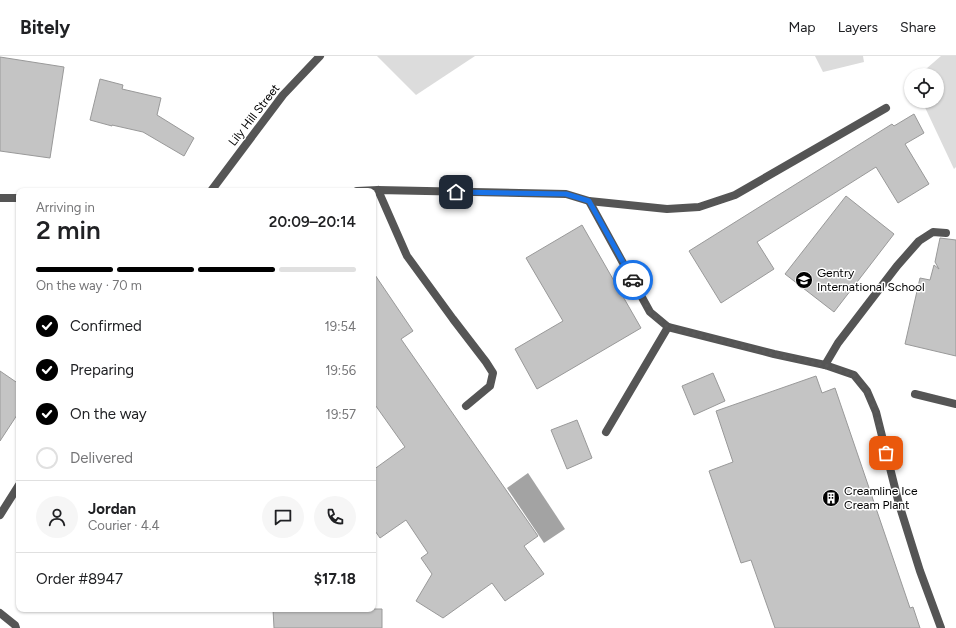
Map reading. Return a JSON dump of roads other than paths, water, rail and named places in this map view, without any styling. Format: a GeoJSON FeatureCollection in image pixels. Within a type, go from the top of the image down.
{"type":"FeatureCollection","features":[{"type":"Feature","properties":{"kind":"street","name":"Lily Hill Street"},"geometry":{"type":"LineString","coordinates":[[213,188],[283,95],[320,56]]}},
{"type":"Feature","properties":{"kind":"street"},"geometry":{"type":"LineString","coordinates":[[466,406],[490,386],[493,373],[408,256],[378,190],[566,194],[589,201],[667,209],[699,207],[735,195],[886,108]]}},
{"type":"Feature","properties":{"kind":"street"},"geometry":{"type":"LineString","coordinates":[[0,198],[16,198]]}},
{"type":"Feature","properties":{"kind":"street"},"geometry":{"type":"LineString","coordinates":[[589,201],[650,312],[668,327],[774,354],[825,365],[854,375],[867,391],[876,412],[899,504],[940,628]]}},
{"type":"Feature","properties":{"kind":"street"},"geometry":{"type":"LineString","coordinates":[[825,365],[838,343],[897,266],[919,241],[933,232],[946,233]]}},
{"type":"Feature","properties":{"kind":"street"},"geometry":{"type":"LineString","coordinates":[[606,432],[668,327]]}},
{"type":"Feature","properties":{"kind":"street"},"geometry":{"type":"LineString","coordinates":[[915,394],[956,404]]}},
{"type":"Feature","properties":{"kind":"street"},"geometry":{"type":"LineString","coordinates":[[0,515],[16,490]]}},
{"type":"Feature","properties":{"kind":"street"},"geometry":{"type":"LineString","coordinates":[[0,613],[15,625],[16,628]]}},
{"type":"Feature","properties":{"kind":"place","name":"Gentry International School"},"geometry":{"type":"Point","coordinates":[804,280]}},
{"type":"Feature","properties":{"kind":"place","name":"Creamline Ice Cream Plant"},"geometry":{"type":"Point","coordinates":[831,498]}}]}
